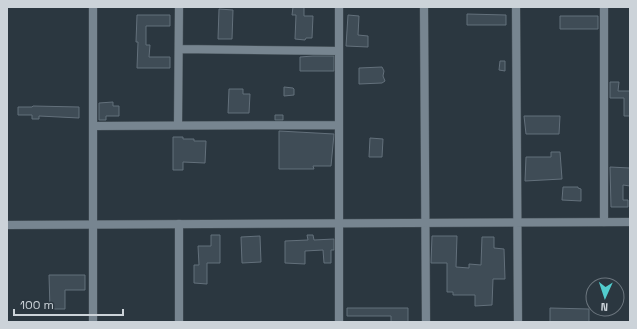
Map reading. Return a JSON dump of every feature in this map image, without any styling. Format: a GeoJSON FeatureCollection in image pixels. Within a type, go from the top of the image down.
{"type":"FeatureCollection","features":[{"type":"Feature","properties":{"kind":"street"},"geometry":{"type":"LineString","coordinates":[[93,7],[93,322]]}},
{"type":"Feature","properties":{"kind":"street"},"geometry":{"type":"LineString","coordinates":[[178,7],[178,125]]}},
{"type":"Feature","properties":{"kind":"street"},"geometry":{"type":"LineString","coordinates":[[339,7],[339,322]]}},
{"type":"Feature","properties":{"kind":"street"},"geometry":{"type":"LineString","coordinates":[[424,7],[426,322]]}},
{"type":"Feature","properties":{"kind":"street"},"geometry":{"type":"LineString","coordinates":[[516,7],[518,322]]}},
{"type":"Feature","properties":{"kind":"street"},"geometry":{"type":"LineString","coordinates":[[604,7],[604,222]]}},
{"type":"Feature","properties":{"kind":"street"},"geometry":{"type":"LineString","coordinates":[[179,49],[339,51]]}},
{"type":"Feature","properties":{"kind":"street"},"geometry":{"type":"LineString","coordinates":[[93,126],[339,125]]}},
{"type":"Feature","properties":{"kind":"street"},"geometry":{"type":"LineString","coordinates":[[7,225],[630,222]]}},
{"type":"Feature","properties":{"kind":"street"},"geometry":{"type":"LineString","coordinates":[[179,224],[179,322]]}},
{"type":"Feature","properties":{"kind":"building"},"geometry":{"type":"Polygon","coordinates":[[[293,7],[304,7],[304,16],[313,16],[312,38],[306,38],[305,40],[295,39],[296,15],[292,15],[293,7]]]}},
{"type":"Feature","properties":{"kind":"building"},"geometry":{"type":"Polygon","coordinates":[[[219,9],[233,10],[232,39],[218,39],[219,9]]]}},
{"type":"Feature","properties":{"kind":"building"},"geometry":{"type":"Polygon","coordinates":[[[467,14],[506,15],[506,25],[467,25],[467,14]]]}},
{"type":"Feature","properties":{"kind":"building"},"geometry":{"type":"Polygon","coordinates":[[[137,15],[170,15],[170,26],[146,26],[146,45],[150,45],[149,57],[170,57],[170,68],[137,68],[137,15]]]}},
{"type":"Feature","properties":{"kind":"building"},"geometry":{"type":"Polygon","coordinates":[[[348,15],[359,16],[358,35],[368,36],[368,47],[346,46],[348,15]]]}},
{"type":"Feature","properties":{"kind":"building"},"geometry":{"type":"Polygon","coordinates":[[[560,16],[598,16],[598,29],[560,29],[560,16]]]}},
{"type":"Feature","properties":{"kind":"building"},"geometry":{"type":"Polygon","coordinates":[[[334,56],[334,71],[300,71],[300,57],[334,56]]]}},
{"type":"Feature","properties":{"kind":"building"},"geometry":{"type":"Polygon","coordinates":[[[500,61],[505,61],[505,71],[499,70],[500,61]]]}},
{"type":"Feature","properties":{"kind":"building"},"geometry":{"type":"Polygon","coordinates":[[[382,67],[385,81],[382,83],[359,84],[359,68],[382,67]]]}},
{"type":"Feature","properties":{"kind":"building"},"geometry":{"type":"Polygon","coordinates":[[[610,82],[619,82],[618,91],[630,91],[630,116],[624,116],[624,98],[610,98],[610,82]]]}},
{"type":"Feature","properties":{"kind":"building"},"geometry":{"type":"Polygon","coordinates":[[[284,87],[293,88],[294,95],[284,96],[284,87]]]}},
{"type":"Feature","properties":{"kind":"building"},"geometry":{"type":"Polygon","coordinates":[[[229,89],[243,89],[243,94],[250,94],[249,113],[228,113],[229,89]]]}},
{"type":"Feature","properties":{"kind":"building"},"geometry":{"type":"Polygon","coordinates":[[[113,102],[113,106],[119,106],[119,116],[106,116],[106,120],[99,120],[99,103],[113,102]]]}},
{"type":"Feature","properties":{"kind":"building"},"geometry":{"type":"Polygon","coordinates":[[[18,107],[79,107],[79,118],[39,116],[39,119],[32,119],[32,115],[18,115],[18,107]]]}},
{"type":"Feature","properties":{"kind":"building"},"geometry":{"type":"Polygon","coordinates":[[[275,115],[283,115],[283,120],[275,120],[275,115]]]}},
{"type":"Feature","properties":{"kind":"building"},"geometry":{"type":"Polygon","coordinates":[[[524,116],[560,116],[559,134],[526,134],[524,116]]]}},
{"type":"Feature","properties":{"kind":"building"},"geometry":{"type":"Polygon","coordinates":[[[279,131],[334,134],[331,166],[313,166],[314,169],[279,169],[279,131]]]}},
{"type":"Feature","properties":{"kind":"building"},"geometry":{"type":"Polygon","coordinates":[[[173,137],[194,139],[194,141],[206,141],[205,163],[183,162],[183,170],[173,170],[173,137]]]}},
{"type":"Feature","properties":{"kind":"building"},"geometry":{"type":"Polygon","coordinates":[[[370,138],[383,139],[382,157],[369,157],[370,138]]]}},
{"type":"Feature","properties":{"kind":"building"},"geometry":{"type":"Polygon","coordinates":[[[551,152],[560,152],[562,179],[525,181],[526,157],[551,157],[551,152]]]}},
{"type":"Feature","properties":{"kind":"building"},"geometry":{"type":"Polygon","coordinates":[[[610,167],[630,168],[630,186],[623,185],[623,200],[628,200],[628,207],[611,207],[610,167]]]}},
{"type":"Feature","properties":{"kind":"building"},"geometry":{"type":"Polygon","coordinates":[[[563,187],[578,187],[581,189],[581,201],[562,200],[563,187]]]}},
{"type":"Feature","properties":{"kind":"building"},"geometry":{"type":"Polygon","coordinates":[[[211,235],[220,235],[220,263],[207,263],[207,284],[194,283],[194,265],[199,265],[198,246],[211,246],[211,235]]]}},
{"type":"Feature","properties":{"kind":"building"},"geometry":{"type":"Polygon","coordinates":[[[307,235],[313,235],[314,240],[334,239],[334,250],[331,250],[331,263],[324,263],[323,250],[305,251],[305,264],[285,263],[285,241],[308,240],[307,235]]]}},
{"type":"Feature","properties":{"kind":"building"},"geometry":{"type":"Polygon","coordinates":[[[260,236],[261,262],[242,263],[241,237],[260,236]]]}},
{"type":"Feature","properties":{"kind":"building"},"geometry":{"type":"Polygon","coordinates":[[[432,236],[457,236],[456,267],[469,268],[469,264],[481,265],[482,237],[494,237],[494,248],[504,249],[505,279],[493,279],[492,305],[475,306],[475,295],[453,295],[453,292],[447,292],[447,263],[431,263],[432,236]]]}},
{"type":"Feature","properties":{"kind":"building"},"geometry":{"type":"Polygon","coordinates":[[[49,275],[85,275],[85,290],[65,290],[65,309],[50,309],[49,275]]]}},
{"type":"Feature","properties":{"kind":"building"},"geometry":{"type":"Polygon","coordinates":[[[347,308],[408,308],[408,322],[391,322],[391,316],[347,316],[347,308]]]}},
{"type":"Feature","properties":{"kind":"building"},"geometry":{"type":"Polygon","coordinates":[[[550,308],[585,309],[585,317],[589,317],[589,322],[550,322],[550,308]]]}}]}
